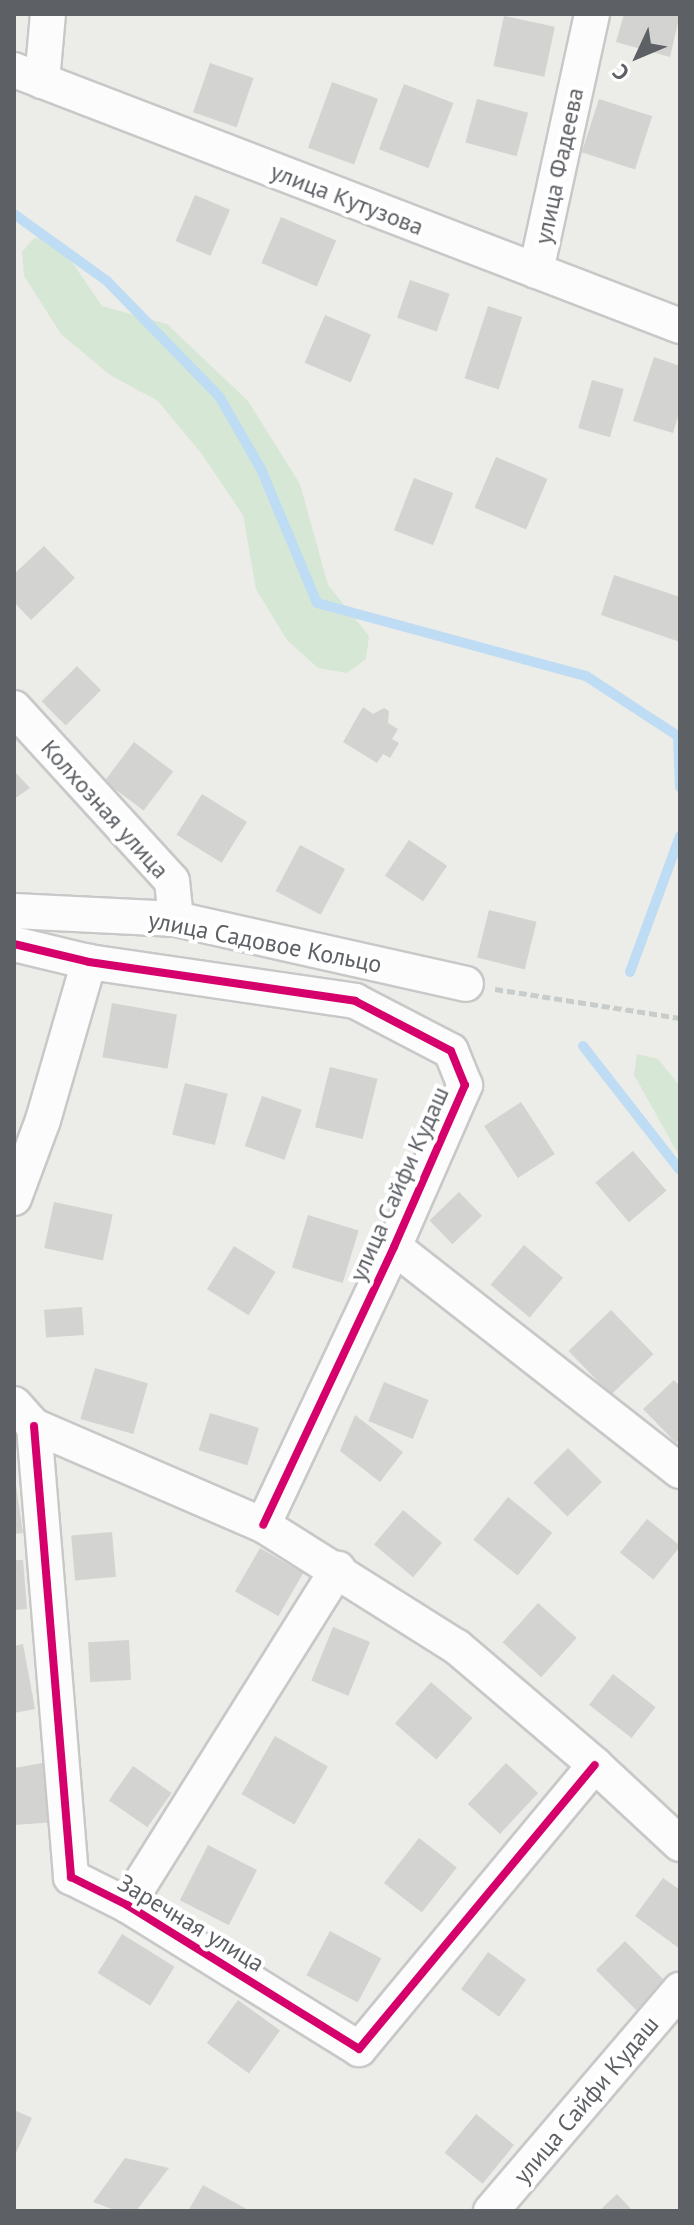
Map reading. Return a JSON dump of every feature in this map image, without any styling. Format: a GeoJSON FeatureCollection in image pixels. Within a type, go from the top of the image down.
{"type":"FeatureCollection","features":[{"type":"Feature","properties":{"kind":"street"},"geometry":{"type":"LineString","coordinates":[[28,76],[48,14]]}},
{"type":"Feature","properties":{"kind":"street","name":"улица Фадеева"},"geometry":{"type":"LineString","coordinates":[[536,271],[592,14]]}},
{"type":"Feature","properties":{"kind":"street","name":"улица Кутузова"},"geometry":{"type":"LineString","coordinates":[[28,76],[680,326]]}},
{"type":"Feature","properties":{"kind":"street","name":"Колхозная улица"},"geometry":{"type":"LineString","coordinates":[[14,708],[172,881],[176,919]]}},
{"type":"Feature","properties":{"kind":"street","name":"улица Садовое Кольцо"},"geometry":{"type":"LineString","coordinates":[[14,911],[176,919],[466,984]]}},
{"type":"Feature","properties":{"kind":"street","name":"улица Сайфи Кудаш"},"geometry":{"type":"LineString","coordinates":[[14,944],[89,962],[355,1001],[451,1051],[465,1085],[394,1247],[263,1525]]}},
{"type":"Feature","properties":{"kind":"street"},"geometry":{"type":"LineString","coordinates":[[14,1198],[28,1117],[89,962]]}},
{"type":"Feature","properties":{"kind":"street","name":"улица Сайфи Кудаш"},"geometry":{"type":"LineString","coordinates":[[394,1247],[680,1471]]}},
{"type":"Feature","properties":{"kind":"street"},"geometry":{"type":"LineString","coordinates":[[24,1415],[263,1525],[338,1569],[457,1647],[595,1765],[680,1844]]}},
{"type":"Feature","properties":{"kind":"street","name":"Заречная улица"},"geometry":{"type":"LineString","coordinates":[[24,1415],[71,1877],[127,1905],[359,2049],[595,1765]]}},
{"type":"Feature","properties":{"kind":"street","name":"Заречная улица"},"geometry":{"type":"LineString","coordinates":[[127,1905],[338,1569]]}},
{"type":"Feature","properties":{"kind":"street","name":"улица Сайфи Кудаш"},"geometry":{"type":"LineString","coordinates":[[491,2211],[680,1990]]}},
{"type":"Feature","properties":{"kind":"path"},"geometry":{"type":"LineString","coordinates":[[466,984],[680,1018]]}},
{"type":"Feature","properties":{"kind":"green space"},"geometry":{"type":"Polygon","coordinates":[[[34,238],[57,240],[102,306],[167,324],[248,401],[300,484],[328,585],[369,636],[366,659],[347,673],[318,668],[287,640],[256,589],[243,515],[201,453],[158,401],[110,375],[61,334],[24,276],[22,252],[34,238]]]}},
{"type":"Feature","properties":{"kind":"green space"},"geometry":{"type":"Polygon","coordinates":[[[637,1054],[658,1059],[680,1086],[680,1157],[634,1075],[637,1054]]]}},
{"type":"Feature","properties":{"kind":"building"},"geometry":{"type":"Polygon","coordinates":[[[624,14],[680,14],[670,57],[616,42],[624,14]]]}},
{"type":"Feature","properties":{"kind":"building"},"geometry":{"type":"Polygon","coordinates":[[[504,16],[555,27],[544,77],[493,66],[504,16]]]}},
{"type":"Feature","properties":{"kind":"building"},"geometry":{"type":"Polygon","coordinates":[[[210,63],[253,78],[237,127],[193,112],[210,63]]]}},
{"type":"Feature","properties":{"kind":"building"},"geometry":{"type":"Polygon","coordinates":[[[332,82],[378,99],[354,165],[308,148],[332,82]]]}},
{"type":"Feature","properties":{"kind":"building"},"geometry":{"type":"Polygon","coordinates":[[[404,84],[453,103],[428,168],[379,149],[404,84]]]}},
{"type":"Feature","properties":{"kind":"building"},"geometry":{"type":"Polygon","coordinates":[[[477,99],[528,113],[517,156],[465,142],[477,99]]]}},
{"type":"Feature","properties":{"kind":"building"},"geometry":{"type":"Polygon","coordinates":[[[599,99],[652,116],[635,170],[582,152],[599,99]]]}},
{"type":"Feature","properties":{"kind":"building"},"geometry":{"type":"Polygon","coordinates":[[[195,195],[230,210],[210,256],[175,241],[195,195]]]}},
{"type":"Feature","properties":{"kind":"building"},"geometry":{"type":"Polygon","coordinates":[[[281,217],[336,240],[317,286],[261,263],[281,217]]]}},
{"type":"Feature","properties":{"kind":"building"},"geometry":{"type":"Polygon","coordinates":[[[410,280],[450,294],[437,331],[397,318],[410,280]]]}},
{"type":"Feature","properties":{"kind":"building"},"geometry":{"type":"Polygon","coordinates":[[[488,306],[522,317],[499,389],[465,378],[488,306]]]}},
{"type":"Feature","properties":{"kind":"building"},"geometry":{"type":"Polygon","coordinates":[[[325,315],[371,335],[351,382],[305,363],[325,315]]]}},
{"type":"Feature","properties":{"kind":"building"},"geometry":{"type":"Polygon","coordinates":[[[654,357],[680,366],[680,410],[673,433],[633,421],[654,357]]]}},
{"type":"Feature","properties":{"kind":"building"},"geometry":{"type":"Polygon","coordinates":[[[592,380],[624,389],[610,437],[578,428],[592,380]]]}},
{"type":"Feature","properties":{"kind":"building"},"geometry":{"type":"Polygon","coordinates":[[[496,457],[548,479],[526,530],[475,508],[496,457]]]}},
{"type":"Feature","properties":{"kind":"building"},"geometry":{"type":"Polygon","coordinates":[[[414,478],[453,493],[433,545],[394,530],[414,478]]]}},
{"type":"Feature","properties":{"kind":"building"},"geometry":{"type":"Polygon","coordinates":[[[44,546],[75,578],[31,620],[14,602],[14,574],[44,546]]]}},
{"type":"Feature","properties":{"kind":"building"},"geometry":{"type":"Polygon","coordinates":[[[614,575],[680,597],[680,642],[601,615],[614,575]]]}},
{"type":"Feature","properties":{"kind":"building"},"geometry":{"type":"Polygon","coordinates":[[[77,666],[101,690],[66,725],[42,701],[77,666]]]}},
{"type":"Feature","properties":{"kind":"building"},"geometry":{"type":"Polygon","coordinates":[[[363,707],[373,714],[384,708],[389,711],[388,723],[398,729],[392,739],[399,743],[390,758],[383,754],[377,763],[343,742],[363,707]]]}},
{"type":"Feature","properties":{"kind":"building"},"geometry":{"type":"Polygon","coordinates":[[[134,742],[173,771],[144,811],[105,781],[134,742]]]}},
{"type":"Feature","properties":{"kind":"building"},"geometry":{"type":"Polygon","coordinates":[[[14,771],[30,788],[14,799],[14,771]]]}},
{"type":"Feature","properties":{"kind":"building"},"geometry":{"type":"Polygon","coordinates":[[[202,794],[247,822],[222,863],[177,835],[202,794]]]}},
{"type":"Feature","properties":{"kind":"building"},"geometry":{"type":"Polygon","coordinates":[[[409,840],[447,866],[423,901],[385,876],[409,840]]]}},
{"type":"Feature","properties":{"kind":"building"},"geometry":{"type":"Polygon","coordinates":[[[300,845],[345,869],[321,915],[276,891],[300,845]]]}},
{"type":"Feature","properties":{"kind":"building"},"geometry":{"type":"Polygon","coordinates":[[[489,910],[537,922],[525,969],[477,958],[489,910]]]}},
{"type":"Feature","properties":{"kind":"building"},"geometry":{"type":"Polygon","coordinates":[[[112,1003],[177,1014],[167,1069],[102,1057],[112,1003]]]}},
{"type":"Feature","properties":{"kind":"building"},"geometry":{"type":"Polygon","coordinates":[[[330,1067],[378,1079],[363,1139],[315,1127],[330,1067]]]}},
{"type":"Feature","properties":{"kind":"building"},"geometry":{"type":"Polygon","coordinates":[[[185,1083],[228,1094],[215,1145],[172,1134],[185,1083]]]}},
{"type":"Feature","properties":{"kind":"building"},"geometry":{"type":"Polygon","coordinates":[[[262,1096],[302,1110],[284,1160],[245,1146],[262,1096]]]}},
{"type":"Feature","properties":{"kind":"building"},"geometry":{"type":"Polygon","coordinates":[[[521,1102],[555,1154],[518,1178],[484,1126],[521,1102]]]}},
{"type":"Feature","properties":{"kind":"building"},"geometry":{"type":"Polygon","coordinates":[[[633,1151],[666,1191],[629,1222],[595,1182],[633,1151]]]}},
{"type":"Feature","properties":{"kind":"building"},"geometry":{"type":"Polygon","coordinates":[[[459,1192],[482,1216],[452,1244],[430,1220],[459,1192]]]}},
{"type":"Feature","properties":{"kind":"building"},"geometry":{"type":"Polygon","coordinates":[[[54,1202],[113,1214],[103,1260],[44,1248],[54,1202]]]}},
{"type":"Feature","properties":{"kind":"building"},"geometry":{"type":"Polygon","coordinates":[[[308,1215],[359,1230],[343,1283],[292,1268],[308,1215]]]}},
{"type":"Feature","properties":{"kind":"building"},"geometry":{"type":"Polygon","coordinates":[[[524,1245],[563,1278],[530,1318],[491,1285],[524,1245]]]}},
{"type":"Feature","properties":{"kind":"building"},"geometry":{"type":"Polygon","coordinates":[[[234,1246],[276,1272],[249,1315],[207,1289],[234,1246]]]}},
{"type":"Feature","properties":{"kind":"building"},"geometry":{"type":"Polygon","coordinates":[[[82,1307],[84,1335],[46,1338],[44,1310],[82,1307]]]}},
{"type":"Feature","properties":{"kind":"building"},"geometry":{"type":"Polygon","coordinates":[[[611,1310],[653,1354],[611,1395],[569,1351],[611,1310]]]}},
{"type":"Feature","properties":{"kind":"building"},"geometry":{"type":"Polygon","coordinates":[[[95,1368],[148,1383],[133,1434],[80,1419],[95,1368]]]}},
{"type":"Feature","properties":{"kind":"building"},"geometry":{"type":"Polygon","coordinates":[[[674,1380],[680,1386],[680,1440],[676,1443],[643,1409],[674,1380]]]}},
{"type":"Feature","properties":{"kind":"building"},"geometry":{"type":"Polygon","coordinates":[[[384,1382],[429,1400],[413,1439],[368,1421],[384,1382]]]}},
{"type":"Feature","properties":{"kind":"building"},"geometry":{"type":"Polygon","coordinates":[[[210,1413],[259,1428],[247,1465],[199,1450],[210,1413]]]}},
{"type":"Feature","properties":{"kind":"building"},"geometry":{"type":"Polygon","coordinates":[[[355,1415],[403,1452],[380,1482],[340,1451],[355,1415]]]}},
{"type":"Feature","properties":{"kind":"building"},"geometry":{"type":"Polygon","coordinates":[[[568,1448],[602,1482],[567,1517],[533,1483],[568,1448]]]}},
{"type":"Feature","properties":{"kind":"building"},"geometry":{"type":"Polygon","coordinates":[[[14,1472],[23,1533],[14,1534],[14,1472]]]}},
{"type":"Feature","properties":{"kind":"building"},"geometry":{"type":"Polygon","coordinates":[[[508,1497],[552,1533],[518,1576],[473,1540],[508,1497]]]}},
{"type":"Feature","properties":{"kind":"building"},"geometry":{"type":"Polygon","coordinates":[[[403,1510],[442,1543],[413,1577],[374,1544],[403,1510]]]}},
{"type":"Feature","properties":{"kind":"building"},"geometry":{"type":"Polygon","coordinates":[[[647,1519],[680,1546],[653,1579],[620,1552],[647,1519]]]}},
{"type":"Feature","properties":{"kind":"building"},"geometry":{"type":"Polygon","coordinates":[[[112,1532],[116,1577],[75,1580],[71,1536],[112,1532]]]}},
{"type":"Feature","properties":{"kind":"building"},"geometry":{"type":"Polygon","coordinates":[[[260,1548],[303,1573],[278,1616],[235,1591],[260,1548]]]}},
{"type":"Feature","properties":{"kind":"building"},"geometry":{"type":"Polygon","coordinates":[[[14,1560],[23,1560],[27,1609],[14,1610],[14,1560]]]}},
{"type":"Feature","properties":{"kind":"building"},"geometry":{"type":"Polygon","coordinates":[[[538,1603],[577,1638],[541,1677],[503,1642],[538,1603]]]}},
{"type":"Feature","properties":{"kind":"building"},"geometry":{"type":"Polygon","coordinates":[[[333,1627],[370,1642],[348,1696],[311,1681],[333,1627]]]}},
{"type":"Feature","properties":{"kind":"building"},"geometry":{"type":"Polygon","coordinates":[[[129,1640],[131,1680],[90,1682],[88,1642],[129,1640]]]}},
{"type":"Feature","properties":{"kind":"building"},"geometry":{"type":"Polygon","coordinates":[[[23,1644],[35,1709],[14,1713],[14,1646],[23,1644]]]}},
{"type":"Feature","properties":{"kind":"building"},"geometry":{"type":"Polygon","coordinates":[[[613,1674],[656,1707],[632,1738],[589,1705],[613,1674]]]}},
{"type":"Feature","properties":{"kind":"building"},"geometry":{"type":"Polygon","coordinates":[[[431,1682],[473,1718],[436,1760],[395,1724],[431,1682]]]}},
{"type":"Feature","properties":{"kind":"building"},"geometry":{"type":"Polygon","coordinates":[[[275,1736],[328,1766],[294,1825],[242,1794],[275,1736]]]}},
{"type":"Feature","properties":{"kind":"building"},"geometry":{"type":"Polygon","coordinates":[[[48,1762],[56,1822],[14,1825],[14,1768],[48,1762]]]}},
{"type":"Feature","properties":{"kind":"building"},"geometry":{"type":"Polygon","coordinates":[[[506,1763],[538,1793],[500,1834],[468,1804],[506,1763]]]}},
{"type":"Feature","properties":{"kind":"building"},"geometry":{"type":"Polygon","coordinates":[[[133,1766],[172,1793],[147,1827],[109,1800],[133,1766]]]}},
{"type":"Feature","properties":{"kind":"building"},"geometry":{"type":"Polygon","coordinates":[[[419,1838],[457,1868],[422,1912],[384,1883],[419,1838]]]}},
{"type":"Feature","properties":{"kind":"building"},"geometry":{"type":"Polygon","coordinates":[[[208,1845],[257,1870],[229,1925],[180,1900],[208,1845]]]}},
{"type":"Feature","properties":{"kind":"building"},"geometry":{"type":"Polygon","coordinates":[[[663,1878],[680,1890],[680,1949],[635,1916],[663,1878]]]}},
{"type":"Feature","properties":{"kind":"building"},"geometry":{"type":"Polygon","coordinates":[[[330,1931],[381,1958],[358,2002],[307,1975],[330,1931]]]}},
{"type":"Feature","properties":{"kind":"building"},"geometry":{"type":"Polygon","coordinates":[[[122,1934],[175,1967],[150,2006],[98,1973],[122,1934]]]}},
{"type":"Feature","properties":{"kind":"building"},"geometry":{"type":"Polygon","coordinates":[[[625,1941],[665,1981],[636,2010],[596,1970],[625,1941]]]}},
{"type":"Feature","properties":{"kind":"building"},"geometry":{"type":"Polygon","coordinates":[[[488,1952],[526,1980],[499,2017],[461,1989],[488,1952]]]}},
{"type":"Feature","properties":{"kind":"building"},"geometry":{"type":"Polygon","coordinates":[[[238,2000],[280,2031],[249,2073],[207,2043],[238,2000]]]}},
{"type":"Feature","properties":{"kind":"building"},"geometry":{"type":"Polygon","coordinates":[[[14,2110],[32,2118],[14,2157],[14,2110]]]}},
{"type":"Feature","properties":{"kind":"building"},"geometry":{"type":"Polygon","coordinates":[[[476,2114],[514,2145],[483,2184],[445,2153],[476,2114]]]}},
{"type":"Feature","properties":{"kind":"building"},"geometry":{"type":"Polygon","coordinates":[[[125,2158],[169,2168],[136,2211],[117,2211],[93,2202],[125,2158]]]}},
{"type":"Feature","properties":{"kind":"building"},"geometry":{"type":"Polygon","coordinates":[[[203,2185],[250,2211],[188,2211],[203,2185]]]}},
{"type":"Feature","properties":{"kind":"building"},"geometry":{"type":"Polygon","coordinates":[[[617,2194],[633,2211],[599,2211],[617,2194]]]}},
{"type":"Feature","properties":{"kind":"waterway"},"geometry":{"type":"LineString","coordinates":[[14,214],[107,281],[219,396],[261,469],[317,603],[586,676],[678,736],[680,787]]}},
{"type":"Feature","properties":{"kind":"waterway"},"geometry":{"type":"LineString","coordinates":[[630,972],[680,836]]}},
{"type":"Feature","properties":{"kind":"waterway"},"geometry":{"type":"LineString","coordinates":[[583,1046],[680,1170]]}},
{"type":"Feature","properties":{"kind":"cycle path"},"geometry":{"type":"LineString","coordinates":[[14,944],[89,962],[355,1001],[451,1051],[465,1085],[394,1247],[263,1525]]}},
{"type":"Feature","properties":{"kind":"cycle path"},"geometry":{"type":"LineString","coordinates":[[34,1426],[71,1877],[127,1905],[359,2049],[595,1765]]}}]}
